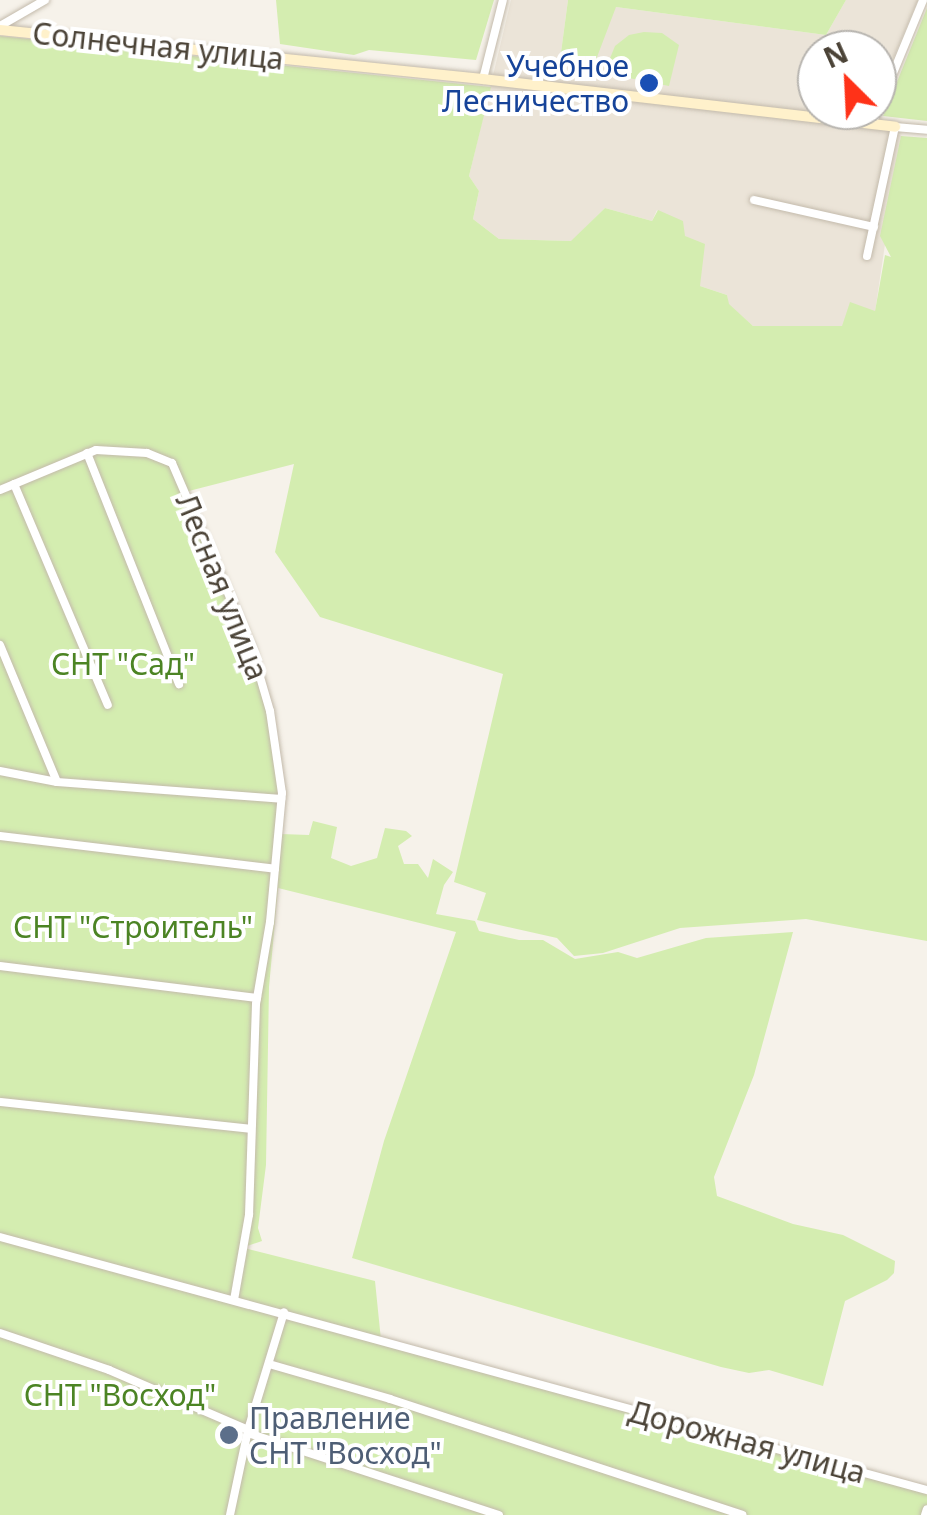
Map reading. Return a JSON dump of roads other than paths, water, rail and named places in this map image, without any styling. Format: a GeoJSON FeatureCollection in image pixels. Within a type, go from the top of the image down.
{"type":"FeatureCollection","features":[{"type":"Feature","properties":{"kind":"street"},"geometry":{"type":"LineString","coordinates":[[0,28],[45,0]]}},
{"type":"Feature","properties":{"kind":"street"},"geometry":{"type":"LineString","coordinates":[[503,0],[483,78],[797,115]]}},
{"type":"Feature","properties":{"kind":"street"},"geometry":{"type":"LineString","coordinates":[[897,63],[923,0]]}},
{"type":"Feature","properties":{"kind":"street","name":"Солнечная улица"},"geometry":{"type":"LineString","coordinates":[[0,28],[483,78]]}},
{"type":"Feature","properties":{"kind":"street"},"geometry":{"type":"LineString","coordinates":[[897,127],[927,130]]}},
{"type":"Feature","properties":{"kind":"street"},"geometry":{"type":"LineString","coordinates":[[867,256],[894,130]]}},
{"type":"Feature","properties":{"kind":"street"},"geometry":{"type":"LineString","coordinates":[[754,200],[874,227]]}},
{"type":"Feature","properties":{"kind":"street","name":"Лесная улица"},"geometry":{"type":"LineString","coordinates":[[87,453],[118,448],[172,463],[251,646],[279,751],[281,799]]}},
{"type":"Feature","properties":{"kind":"street"},"geometry":{"type":"LineString","coordinates":[[0,490],[87,453],[179,684]]}},
{"type":"Feature","properties":{"kind":"street"},"geometry":{"type":"LineString","coordinates":[[14,484],[108,706]]}},
{"type":"Feature","properties":{"kind":"street"},"geometry":{"type":"LineString","coordinates":[[0,646],[57,782]]}},
{"type":"Feature","properties":{"kind":"street"},"geometry":{"type":"LineString","coordinates":[[0,771],[133,790],[179,788],[205,795],[281,799],[257,998],[249,1216],[234,1300]]}},
{"type":"Feature","properties":{"kind":"street"},"geometry":{"type":"LineString","coordinates":[[0,836],[275,869]]}},
{"type":"Feature","properties":{"kind":"street"},"geometry":{"type":"LineString","coordinates":[[0,966],[257,998]]}},
{"type":"Feature","properties":{"kind":"street"},"geometry":{"type":"LineString","coordinates":[[0,1102],[251,1129]]}},
{"type":"Feature","properties":{"kind":"street","name":"Дорожная улица"},"geometry":{"type":"LineString","coordinates":[[0,1237],[927,1490]]}},
{"type":"Feature","properties":{"kind":"street"},"geometry":{"type":"LineString","coordinates":[[244,1515],[231,1513],[248,1431],[284,1312]]}},
{"type":"Feature","properties":{"kind":"street"},"geometry":{"type":"LineString","coordinates":[[0,1333],[109,1370],[248,1431],[500,1515]]}},
{"type":"Feature","properties":{"kind":"street"},"geometry":{"type":"LineString","coordinates":[[269,1364],[390,1398],[742,1515]]}},
{"type":"Feature","properties":{"kind":"place","name":"Учебное Лесничество"},"geometry":{"type":"Point","coordinates":[649,83]}},
{"type":"Feature","properties":{"kind":"place","name":"Правление СНТ \"Восход\""},"geometry":{"type":"Point","coordinates":[229,1435]}},
{"type":"Feature","properties":{"kind":"park label","name":"СНТ \"Сад\""},"geometry":{"type":"Point","coordinates":[123,664]}},
{"type":"Feature","properties":{"kind":"park label","name":"СНТ \"Строитель\""},"geometry":{"type":"Point","coordinates":[133,927]}},
{"type":"Feature","properties":{"kind":"park label","name":"СНТ \"Восход\""},"geometry":{"type":"Point","coordinates":[120,1395]}}]}
